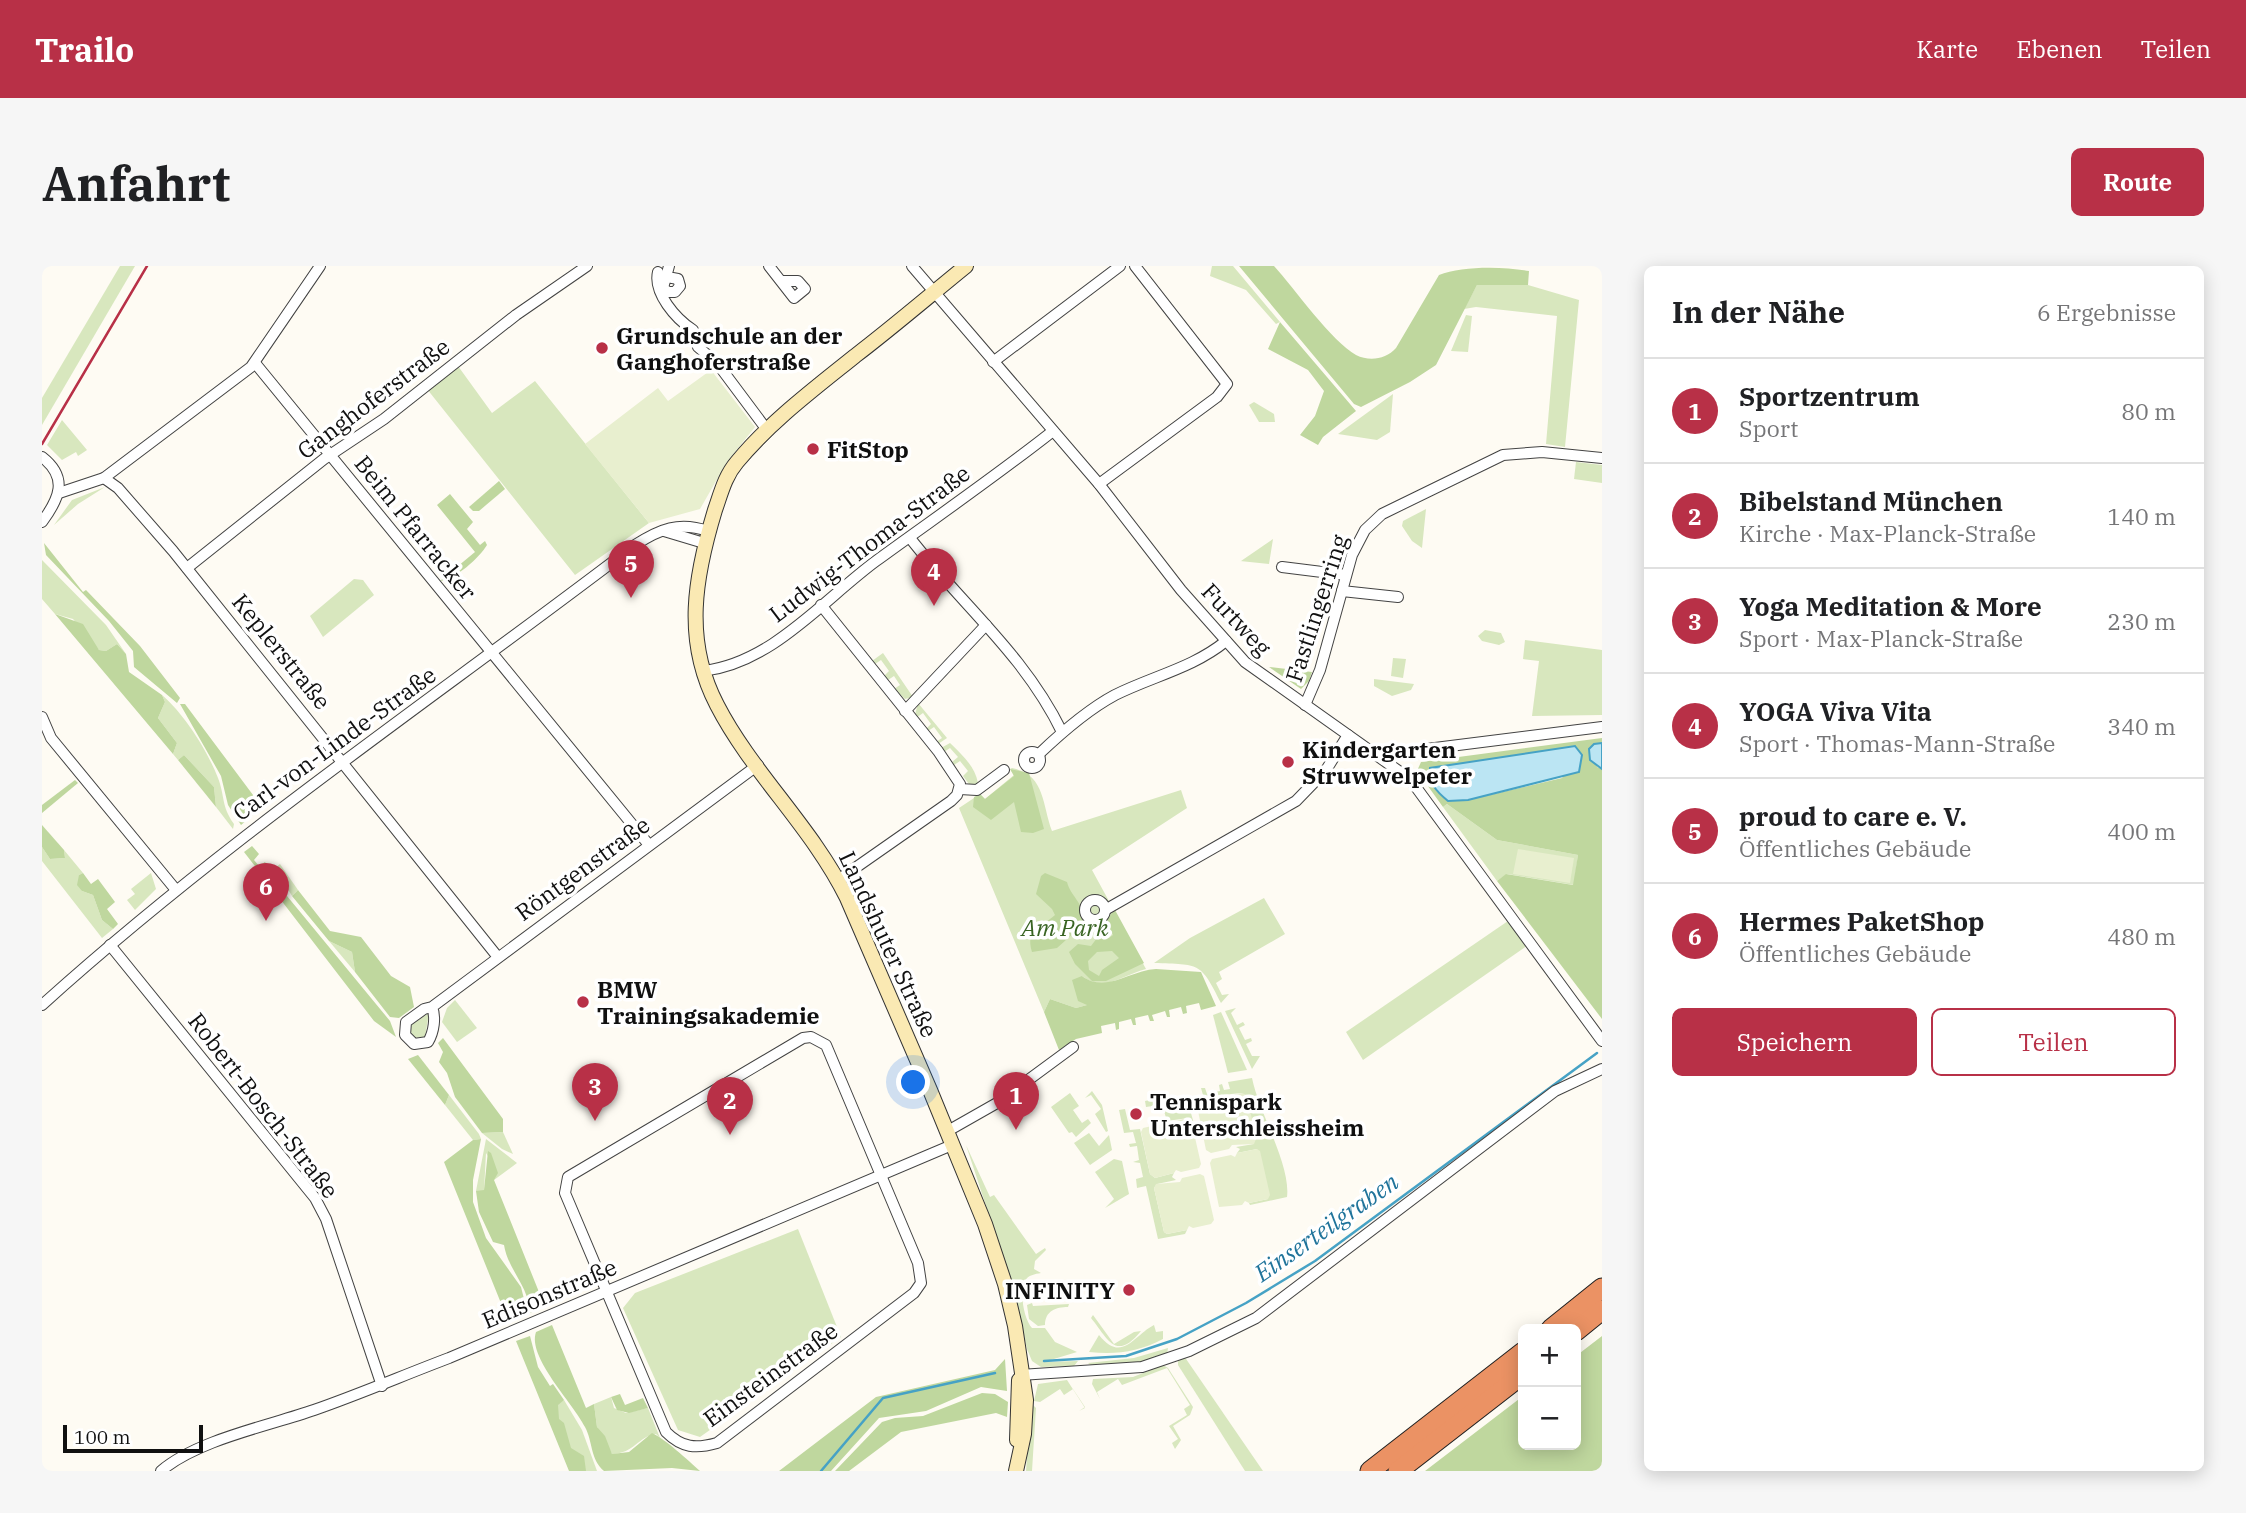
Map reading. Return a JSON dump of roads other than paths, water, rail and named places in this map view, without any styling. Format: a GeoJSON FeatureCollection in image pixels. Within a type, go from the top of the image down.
{"type":"FeatureCollection","features":[{"type":"Feature","properties":{"kind":"highway"},"geometry":{"type":"LineString","coordinates":[[1557,1324],[1602,1288]]}},
{"type":"Feature","properties":{"kind":"highway"},"geometry":{"type":"LineString","coordinates":[[1581,1327],[1602,1310]]}},
{"type":"Feature","properties":{"kind":"highway"},"geometry":{"type":"LineString","coordinates":[[1370,1471],[1518,1356]]}},
{"type":"Feature","properties":{"kind":"highway"},"geometry":{"type":"LineString","coordinates":[[1398,1471],[1518,1378]]}},
{"type":"Feature","properties":{"kind":"main road","name":"Landshuter Straße"},"geometry":{"type":"LineString","coordinates":[[966,266],[767,430],[737,462],[722,486],[706,537],[694,604],[696,639],[703,671],[723,717],[838,880],[879,967],[989,1237],[1005,1284],[1015,1326],[1020,1375],[1026,1400],[1024,1434],[1016,1471]]}},
{"type":"Feature","properties":{"kind":"street"},"geometry":{"type":"LineString","coordinates":[[59,493],[104,478],[255,363],[320,266]]}},
{"type":"Feature","properties":{"kind":"street","name":"Ganghoferstraße"},"geometry":{"type":"LineString","coordinates":[[187,568],[516,315],[587,266]]}},
{"type":"Feature","properties":{"kind":"street"},"geometry":{"type":"LineString","coordinates":[[769,266],[782,281]]}},
{"type":"Feature","properties":{"kind":"street","name":"Furtweg"},"geometry":{"type":"LineString","coordinates":[[912,266],[1099,484],[1181,590],[1226,641],[1260,675],[1410,779],[1602,1041]]}},
{"type":"Feature","properties":{"kind":"street"},"geometry":{"type":"LineString","coordinates":[[993,362],[1120,266]]}},
{"type":"Feature","properties":{"kind":"street"},"geometry":{"type":"LineString","coordinates":[[1099,484],[1217,397],[1227,384],[1135,266]]}},
{"type":"Feature","properties":{"kind":"street"},"geometry":{"type":"LineString","coordinates":[[663,292],[676,292],[680,286],[675,277],[663,271],[663,292],[681,322],[693,330],[698,346],[717,363],[767,430]]}},
{"type":"Feature","properties":{"kind":"street","name":"Beim Pfarracker"},"geometry":{"type":"LineString","coordinates":[[255,363],[649,845]]}},
{"type":"Feature","properties":{"kind":"street","name":"Ludwig-Thoma-Straße"},"geometry":{"type":"LineString","coordinates":[[703,671],[745,660],[1053,431]]}},
{"type":"Feature","properties":{"kind":"street","name":"Fastlingerring"},"geometry":{"type":"LineString","coordinates":[[1304,705],[1320,670],[1357,542],[1382,514],[1487,461],[1526,451],[1602,458]]}},
{"type":"Feature","properties":{"kind":"street"},"geometry":{"type":"LineString","coordinates":[[42,457],[56,474],[59,493],[56,504],[42,522]]}},
{"type":"Feature","properties":{"kind":"street","name":"Keplerstraße"},"geometry":{"type":"LineString","coordinates":[[104,478],[118,488],[187,568],[497,956]]}},
{"type":"Feature","properties":{"kind":"street","name":"Carl-von-Linde-Straße"},"geometry":{"type":"LineString","coordinates":[[42,1006],[176,890],[342,762],[635,545],[664,531],[706,537]]}},
{"type":"Feature","properties":{"kind":"street"},"geometry":{"type":"LineString","coordinates":[[910,538],[945,582],[1017,658],[1041,692],[1062,732]]}},
{"type":"Feature","properties":{"kind":"street"},"geometry":{"type":"LineString","coordinates":[[1282,567],[1346,575]]}},
{"type":"Feature","properties":{"kind":"street"},"geometry":{"type":"LineString","coordinates":[[1342,591],[1398,597]]}},
{"type":"Feature","properties":{"kind":"street"},"geometry":{"type":"LineString","coordinates":[[821,605],[958,779],[960,789]]}},
{"type":"Feature","properties":{"kind":"street"},"geometry":{"type":"LineString","coordinates":[[905,711],[986,625]]}},
{"type":"Feature","properties":{"kind":"street"},"geometry":{"type":"LineString","coordinates":[[1038,754],[1062,732],[1115,695],[1178,671],[1226,641]]}},
{"type":"Feature","properties":{"kind":"street"},"geometry":{"type":"LineString","coordinates":[[42,717],[51,738],[176,890]]}},
{"type":"Feature","properties":{"kind":"street"},"geometry":{"type":"LineString","coordinates":[[1379,755],[1414,753],[1602,727]]}},
{"type":"Feature","properties":{"kind":"street"},"geometry":{"type":"LineString","coordinates":[[1105,910],[1296,801],[1326,770],[1348,735]]}},
{"type":"Feature","properties":{"kind":"street"},"geometry":{"type":"LineString","coordinates":[[1410,779],[1414,753]]}},
{"type":"Feature","properties":{"kind":"street","name":"Röntgenstraße"},"geometry":{"type":"LineString","coordinates":[[432,1007],[497,956],[758,765]]}},
{"type":"Feature","properties":{"kind":"street"},"geometry":{"type":"LineString","coordinates":[[960,789],[977,790],[1004,770]]}},
{"type":"Feature","properties":{"kind":"street"},"geometry":{"type":"LineString","coordinates":[[838,880],[950,801],[960,789]]}},
{"type":"Feature","properties":{"kind":"street","name":"Robert-Bosch-Straße"},"geometry":{"type":"LineString","coordinates":[[110,945],[315,1198],[326,1219],[382,1385]]}},
{"type":"Feature","properties":{"kind":"street"},"geometry":{"type":"LineString","coordinates":[[607,1293],[565,1193],[568,1177],[803,1038],[811,1037],[825,1045],[881,1176]]}},
{"type":"Feature","properties":{"kind":"street","name":"Edisonstraße"},"geometry":{"type":"LineString","coordinates":[[161,1471],[174,1461],[209,1445],[382,1385],[881,1176],[949,1139],[1073,1047]]}},
{"type":"Feature","properties":{"kind":"street"},"geometry":{"type":"LineString","coordinates":[[1020,1375],[1142,1367],[1234,1331],[1256,1318],[1555,1091],[1602,1069]]}},
{"type":"Feature","properties":{"kind":"street","name":"Einsteinstraße"},"geometry":{"type":"LineString","coordinates":[[607,1293],[666,1432],[677,1443],[685,1446],[700,1448],[717,1443],[914,1293],[921,1283],[918,1263],[881,1176]]}},
{"type":"Feature","properties":{"kind":"water"},"geometry":{"type":"Polygon","coordinates":[[[1602,743],[1602,769],[1590,760],[1589,749],[1594,744],[1602,743]]]}},
{"type":"Feature","properties":{"kind":"water"},"geometry":{"type":"Polygon","coordinates":[[[1575,746],[1582,755],[1579,772],[1468,800],[1448,801],[1437,791],[1430,778],[1430,768],[1575,746]]]}},
{"type":"Feature","properties":{"kind":"waterway","name":"Einserteilgraben"},"geometry":{"type":"LineString","coordinates":[[1044,1361],[1126,1356],[1177,1339],[1246,1303],[1315,1261],[1597,1053]]}},
{"type":"Feature","properties":{"kind":"waterway","name":"Einserteilgraben"},"geometry":{"type":"LineString","coordinates":[[821,1471],[883,1398],[995,1373]]}},
{"type":"Feature","properties":{"kind":"railway"},"geometry":{"type":"LineString","coordinates":[[42,444],[147,266]]}},
{"type":"Feature","properties":{"kind":"place","name":"Grundschule an der Ganghoferstraße"},"geometry":{"type":"Point","coordinates":[602,348]}},
{"type":"Feature","properties":{"kind":"place","name":"FitStop"},"geometry":{"type":"Point","coordinates":[813,449]}},
{"type":"Feature","properties":{"kind":"place","name":"proud to care e. V."},"geometry":{"type":"Point","coordinates":[631,598]}},
{"type":"Feature","properties":{"kind":"place","name":"YOGA Viva Vita"},"geometry":{"type":"Point","coordinates":[934,606]}},
{"type":"Feature","properties":{"kind":"place","name":"Kindergarten Struwwelpeter"},"geometry":{"type":"Point","coordinates":[1288,762]}},
{"type":"Feature","properties":{"kind":"place","name":"Hermes PaketShop"},"geometry":{"type":"Point","coordinates":[266,921]}},
{"type":"Feature","properties":{"kind":"place","name":"BMW Trainingsakademie"},"geometry":{"type":"Point","coordinates":[583,1002]}},
{"type":"Feature","properties":{"kind":"place","name":"Tennispark Unterschleissheim"},"geometry":{"type":"Point","coordinates":[1136,1114]}},
{"type":"Feature","properties":{"kind":"place","name":"Yoga Meditation & More"},"geometry":{"type":"Point","coordinates":[595,1121]}},
{"type":"Feature","properties":{"kind":"place","name":"Sportzentrum"},"geometry":{"type":"Point","coordinates":[1016,1130]}},
{"type":"Feature","properties":{"kind":"place","name":"Bibelstand München"},"geometry":{"type":"Point","coordinates":[730,1135]}},
{"type":"Feature","properties":{"kind":"place","name":"INFINITY"},"geometry":{"type":"Point","coordinates":[1129,1290]}},
{"type":"Feature","properties":{"kind":"park label","name":"Am Park"},"geometry":{"type":"Point","coordinates":[1065,927]}}]}
